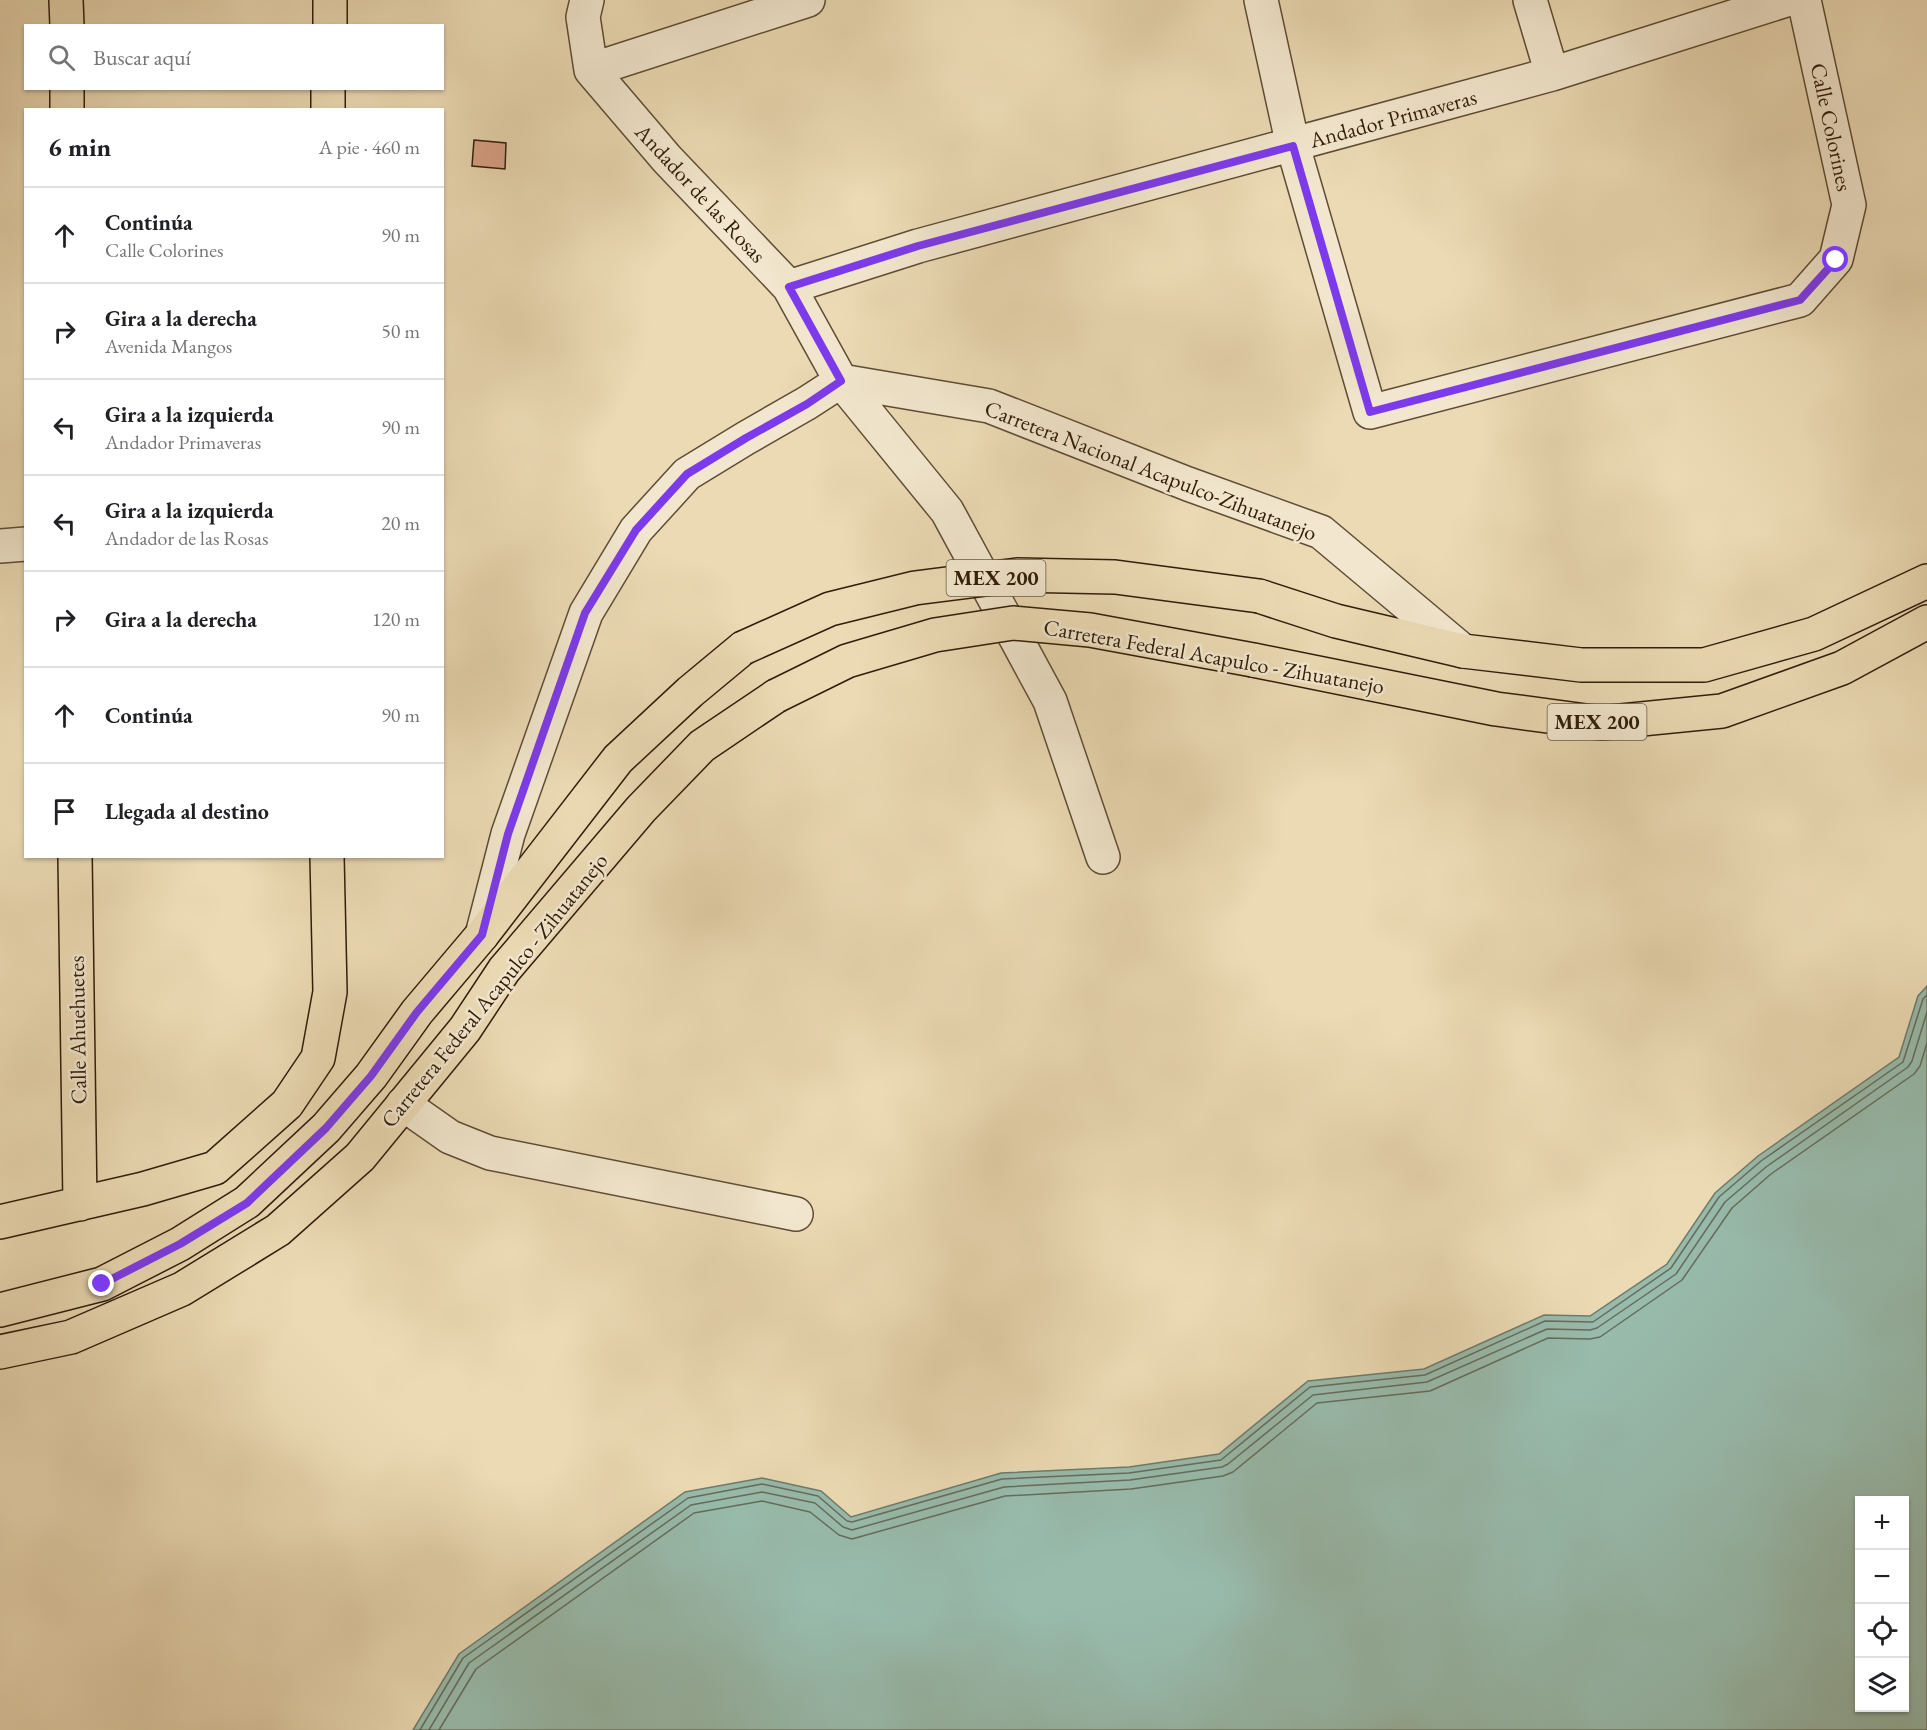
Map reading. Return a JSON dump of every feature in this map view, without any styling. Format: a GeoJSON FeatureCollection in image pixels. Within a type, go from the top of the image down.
{"type":"FeatureCollection","features":[{"type":"Feature","properties":{"kind":"main road"},"geometry":{"type":"LineString","coordinates":[[66,0],[67,24]]}},
{"type":"Feature","properties":{"kind":"main road"},"geometry":{"type":"LineString","coordinates":[[330,0],[330,24]]}},
{"type":"Feature","properties":{"kind":"main road"},"geometry":{"type":"LineString","coordinates":[[67,90],[67,108]]}},
{"type":"Feature","properties":{"kind":"main road"},"geometry":{"type":"LineString","coordinates":[[328,90],[328,108]]}},
{"type":"Feature","properties":{"kind":"main road","name":"Carretera Federal Acapulco - Zihuatanejo"},"geometry":{"type":"LineString","coordinates":[[0,1310],[102,1284],[180,1244],[247,1203],[333,1119],[371,1076],[417,1012],[482,935],[618,759],[690,692],[743,648],[830,609],[915,588],[1017,575],[1115,577],[1259,596],[1335,621],[1463,651],[1581,665],[1704,665],[1814,634],[1927,581]]}},
{"type":"Feature","properties":{"kind":"main road","name":"Carretera Federal Acapulco - Zihuatanejo"},"geometry":{"type":"LineString","coordinates":[[0,1352],[71,1337],[182,1289],[278,1230],[360,1157],[465,1029],[504,970],[640,809],[702,746],[776,696],[847,661],[935,635],[1013,623],[1090,630],[1496,709],[1601,723],[1722,711],[1842,668],[1927,622]]}},
{"type":"Feature","properties":{"kind":"main road","name":"Calle Ahuehuetes"},"geometry":{"type":"LineString","coordinates":[[75,858],[80,1204]]}},
{"type":"Feature","properties":{"kind":"main road"},"geometry":{"type":"LineString","coordinates":[[0,1222],[143,1189],[215,1168],[287,1104],[318,1058],[330,992],[327,858]]}},
{"type":"Feature","properties":{"kind":"street"},"geometry":{"type":"LineString","coordinates":[[587,0],[583,17],[591,70],[808,0]]}},
{"type":"Feature","properties":{"kind":"street"},"geometry":{"type":"LineString","coordinates":[[1261,0],[1293,146]]}},
{"type":"Feature","properties":{"kind":"street"},"geometry":{"type":"LineString","coordinates":[[1530,0],[1552,74]]}},
{"type":"Feature","properties":{"kind":"street","name":"Andador Primaveras"},"geometry":{"type":"LineString","coordinates":[[789,287],[918,246],[1552,74],[1786,0]]}},
{"type":"Feature","properties":{"kind":"street","name":"Calle Colorines"},"geometry":{"type":"LineString","coordinates":[[1293,146],[1370,412],[1800,300],[1836,260],[1849,205],[1804,0]]}},
{"type":"Feature","properties":{"kind":"street","name":"Andador de las Rosas"},"geometry":{"type":"LineString","coordinates":[[591,70],[667,159],[789,287],[841,381],[947,511],[1050,701],[1103,857]]}},
{"type":"Feature","properties":{"kind":"street"},"geometry":{"type":"LineString","coordinates":[[482,935],[508,834],[585,613],[636,530],[687,474],[807,404],[841,381]]}},
{"type":"Feature","properties":{"kind":"street","name":"Carretera Nacional Acapulco-Zihuatanejo"},"geometry":{"type":"LineString","coordinates":[[841,381],[989,406],[1188,484],[1321,532],[1463,651]]}},
{"type":"Feature","properties":{"kind":"street"},"geometry":{"type":"LineString","coordinates":[[0,546],[24,544]]}},
{"type":"Feature","properties":{"kind":"street"},"geometry":{"type":"LineString","coordinates":[[403,1104],[450,1137],[490,1153],[796,1214]]}},
{"type":"Feature","properties":{"kind":"water"},"geometry":{"type":"Polygon","coordinates":[[[1927,986],[1927,1730],[413,1730],[459,1654],[685,1492],[762,1478],[821,1491],[851,1517],[1001,1473],[1129,1467],[1219,1454],[1308,1381],[1424,1369],[1544,1315],[1590,1316],[1667,1264],[1715,1193],[1758,1156],[1899,1057],[1918,996],[1927,986]]]}},
{"type":"Feature","properties":{"kind":"building"},"geometry":{"type":"Polygon","coordinates":[[[474,140],[506,143],[505,169],[472,166],[474,140]]]}},
{"type":"Feature","properties":{"kind":"route"},"geometry":{"type":"LineString","coordinates":[[102,1284],[180,1244],[247,1203],[326,1128],[371,1076],[417,1012],[482,935],[508,834],[585,613],[636,530],[687,474],[807,404],[841,381],[789,287],[918,246],[1293,146],[1370,412],[1800,300],[1836,260]]}}]}
